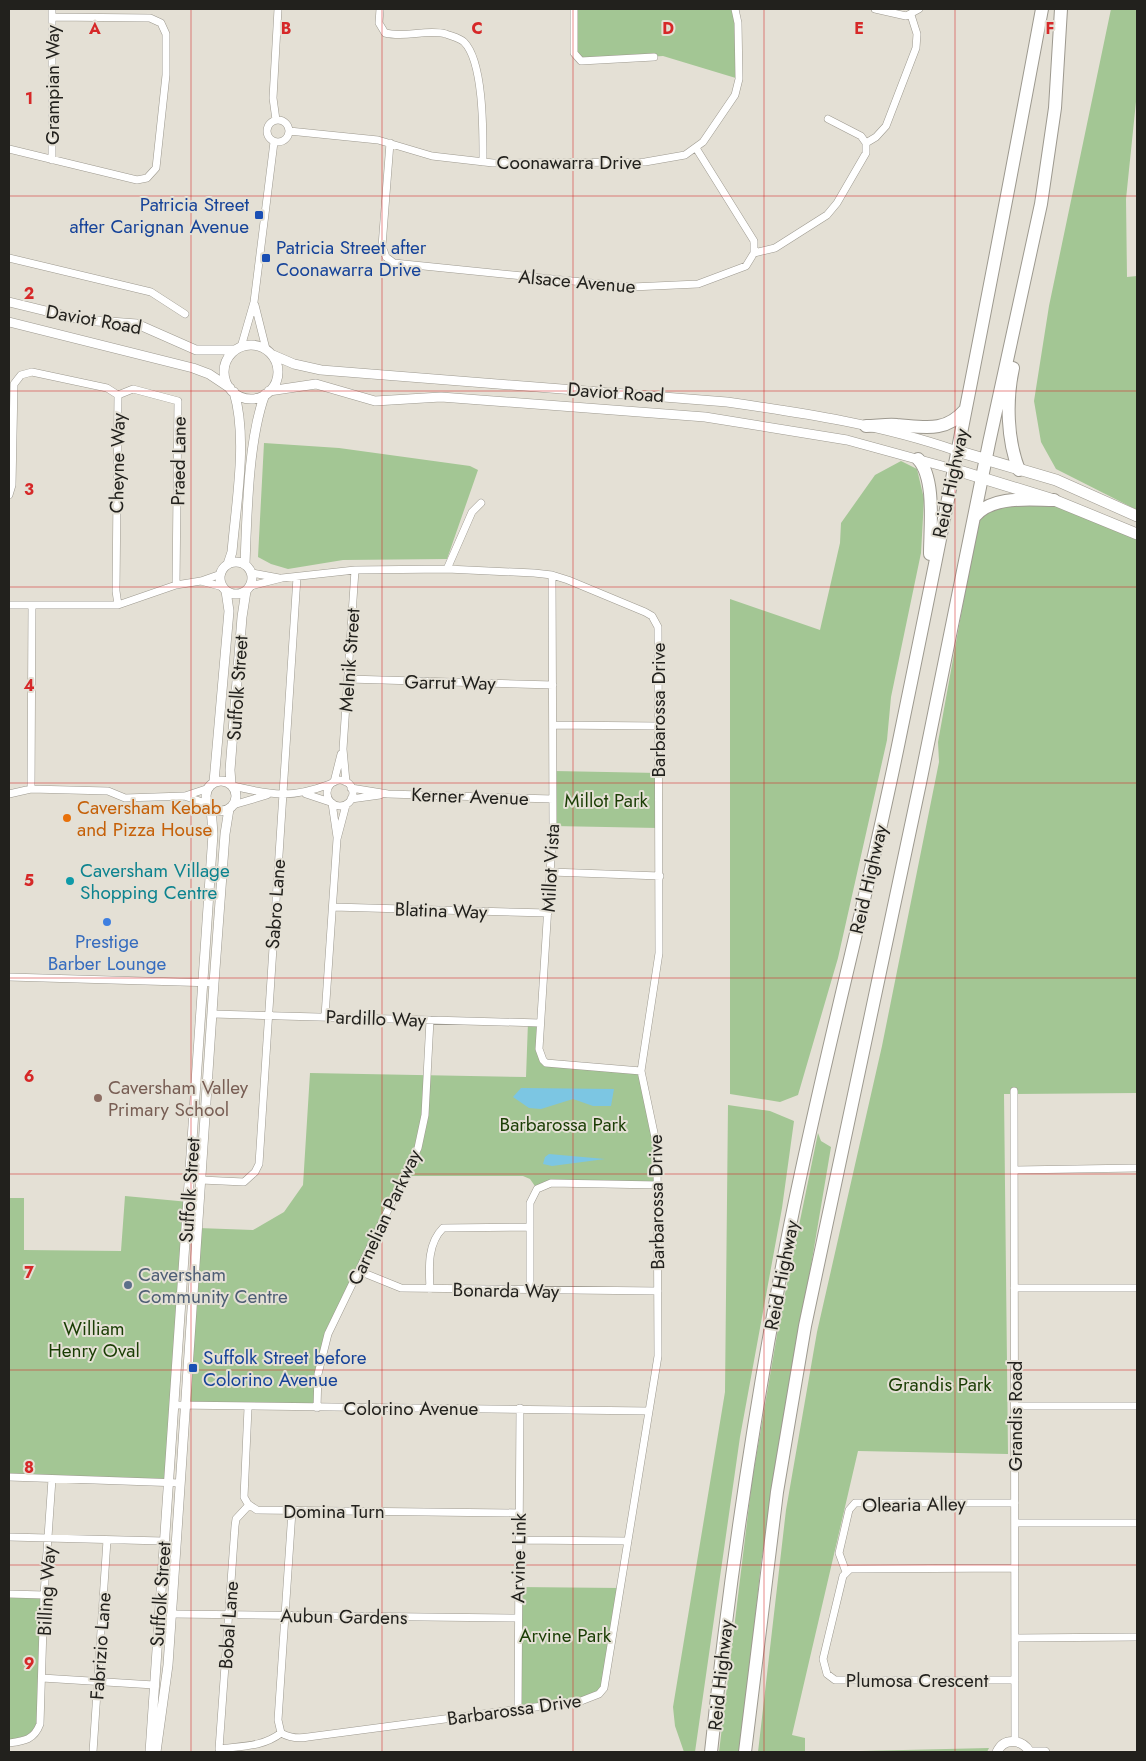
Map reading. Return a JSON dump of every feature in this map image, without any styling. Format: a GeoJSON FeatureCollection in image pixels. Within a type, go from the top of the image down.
{"type":"FeatureCollection","features":[{"type":"Feature","properties":{"kind":"highway","name":"Reid Highway"},"geometry":{"type":"LineString","coordinates":[[711,1752],[743,1487],[772,1321],[824,1071],[900,738],[966,410],[1042,9]]}},
{"type":"Feature","properties":{"kind":"highway","name":"Reid Highway"},"geometry":{"type":"LineString","coordinates":[[745,1752],[765,1576],[805,1326],[982,477],[1041,204],[1055,108],[1061,9]]}},
{"type":"Feature","properties":{"kind":"highway"},"geometry":{"type":"LineString","coordinates":[[1019,470],[1011,443],[1011,375],[1043,235],[1041,204]]}},
{"type":"Feature","properties":{"kind":"highway"},"geometry":{"type":"LineString","coordinates":[[866,426],[896,425],[924,427],[945,425],[954,422],[966,410]]}},
{"type":"Feature","properties":{"kind":"highway"},"geometry":{"type":"LineString","coordinates":[[918,459],[925,466],[929,485],[931,579]]}},
{"type":"Feature","properties":{"kind":"highway"},"geometry":{"type":"LineString","coordinates":[[975,516],[986,506],[998,503],[1054,500]]}},
{"type":"Feature","properties":{"kind":"main road"},"geometry":{"type":"LineString","coordinates":[[957,451],[1056,480],[1137,516]]}},
{"type":"Feature","properties":{"kind":"main road"},"geometry":{"type":"LineString","coordinates":[[953,469],[1054,500],[1137,534]]}},
{"type":"Feature","properties":{"kind":"street","name":"Grampian Way"},"geometry":{"type":"LineString","coordinates":[[52,9],[52,160]]}},
{"type":"Feature","properties":{"kind":"street"},"geometry":{"type":"LineString","coordinates":[[276,120],[273,98],[278,9]]}},
{"type":"Feature","properties":{"kind":"street"},"geometry":{"type":"LineString","coordinates":[[380,9],[379,24],[385,33],[396,36],[444,34],[463,40],[471,51],[483,100],[484,162]]}},
{"type":"Feature","properties":{"kind":"street"},"geometry":{"type":"LineString","coordinates":[[574,9],[574,53],[580,61],[654,57]]}},
{"type":"Feature","properties":{"kind":"street","name":"Coonawarra Drive"},"geometry":{"type":"LineString","coordinates":[[289,130],[378,140],[432,156],[484,162],[645,162],[684,155],[696,148],[728,108],[735,94],[739,79],[738,22],[735,9]]}},
{"type":"Feature","properties":{"kind":"street"},"geometry":{"type":"LineString","coordinates":[[875,9],[902,16],[911,15],[919,9]]}},
{"type":"Feature","properties":{"kind":"street"},"geometry":{"type":"LineString","coordinates":[[866,142],[876,137],[886,126],[916,48],[917,34],[911,15]]}},
{"type":"Feature","properties":{"kind":"street"},"geometry":{"type":"LineString","coordinates":[[9,149],[137,180],[147,178],[156,168],[166,75],[166,34],[162,24],[150,18],[52,17]]}},
{"type":"Feature","properties":{"kind":"street"},"geometry":{"type":"LineString","coordinates":[[696,148],[754,241],[754,253],[775,248],[827,215],[837,203],[866,153],[866,142],[861,136],[828,119]]}},
{"type":"Feature","properties":{"kind":"street"},"geometry":{"type":"LineString","coordinates":[[274,142],[286,138],[289,130],[285,122],[276,120]]}},
{"type":"Feature","properties":{"kind":"street"},"geometry":{"type":"LineString","coordinates":[[274,142],[268,136],[267,128],[276,120]]}},
{"type":"Feature","properties":{"kind":"street"},"geometry":{"type":"LineString","coordinates":[[9,605],[118,605],[176,585],[201,581],[221,574],[228,564],[232,552],[241,420],[225,370],[228,358],[238,348],[254,302],[274,142]]}},
{"type":"Feature","properties":{"kind":"street","name":"Alsace Avenue"},"geometry":{"type":"LineString","coordinates":[[390,144],[382,246],[386,257],[394,263],[632,287],[698,284],[746,266],[754,253]]}},
{"type":"Feature","properties":{"kind":"street"},"geometry":{"type":"LineString","coordinates":[[9,258],[151,292],[185,314]]}},
{"type":"Feature","properties":{"kind":"street","name":"Daviot Road"},"geometry":{"type":"LineString","coordinates":[[9,302],[83,320],[136,324],[196,350],[238,348]]}},
{"type":"Feature","properties":{"kind":"street"},"geometry":{"type":"LineString","coordinates":[[245,564],[253,443],[260,410],[278,374],[269,352],[254,302]]}},
{"type":"Feature","properties":{"kind":"street","name":"Daviot Road"},"geometry":{"type":"LineString","coordinates":[[9,322],[193,368],[209,374],[232,390]]}},
{"type":"Feature","properties":{"kind":"street"},"geometry":{"type":"LineString","coordinates":[[238,348],[254,345],[269,352]]}},
{"type":"Feature","properties":{"kind":"street","name":"Daviot Road"},"geometry":{"type":"LineString","coordinates":[[269,352],[300,366],[321,370],[693,398],[790,411],[866,426],[957,451]]}},
{"type":"Feature","properties":{"kind":"street","name":"Cheyne Way"},"geometry":{"type":"LineString","coordinates":[[9,494],[12,484],[11,398],[14,384],[21,375],[32,372],[107,388],[118,395],[116,591],[118,605]]}},
{"type":"Feature","properties":{"kind":"street","name":"Daviot Road"},"geometry":{"type":"LineString","coordinates":[[267,393],[316,384],[375,400],[441,397],[705,417],[847,440],[953,469]]}},
{"type":"Feature","properties":{"kind":"street","name":"Praed Lane"},"geometry":{"type":"LineString","coordinates":[[118,395],[133,388],[178,401],[176,585]]}},
{"type":"Feature","properties":{"kind":"street"},"geometry":{"type":"LineString","coordinates":[[232,390],[247,398],[267,393]]}},
{"type":"Feature","properties":{"kind":"street"},"geometry":{"type":"LineString","coordinates":[[447,569],[472,512],[481,503]]}},
{"type":"Feature","properties":{"kind":"street"},"geometry":{"type":"LineString","coordinates":[[201,581],[236,595],[248,588],[252,573],[245,564],[236,562],[228,564]]}},
{"type":"Feature","properties":{"kind":"street","name":"Barbarossa Drive"},"geometry":{"type":"LineString","coordinates":[[252,573],[282,578],[297,578],[324,572],[355,570],[447,569],[552,575],[645,612],[655,620],[658,627],[660,876],[658,971],[643,1050],[641,1071],[645,1094],[656,1132],[658,1185],[658,1356],[604,1688],[599,1694],[581,1701],[518,1708],[308,1738],[291,1738],[281,1733]]}},
{"type":"Feature","properties":{"kind":"street","name":"Melnik Street"},"geometry":{"type":"LineString","coordinates":[[346,782],[343,749],[355,570]]}},
{"type":"Feature","properties":{"kind":"street"},"geometry":{"type":"LineString","coordinates":[[221,574],[224,589]]}},
{"type":"Feature","properties":{"kind":"street","name":"Millot Vista"},"geometry":{"type":"LineString","coordinates":[[552,575],[553,798],[551,872],[539,1049],[542,1060],[546,1063],[641,1071]]}},
{"type":"Feature","properties":{"kind":"street","name":"Barbarossa Drive"},"geometry":{"type":"LineString","coordinates":[[248,588],[282,578]]}},
{"type":"Feature","properties":{"kind":"street","name":"Sabro Lane"},"geometry":{"type":"LineString","coordinates":[[202,1180],[244,1182],[257,1169],[297,578]]}},
{"type":"Feature","properties":{"kind":"street","name":"Suffolk Street"},"geometry":{"type":"LineString","coordinates":[[232,785],[230,770],[242,617],[248,588]]}},
{"type":"Feature","properties":{"kind":"street","name":"Suffolk Street"},"geometry":{"type":"LineString","coordinates":[[212,785],[229,612],[224,589]]}},
{"type":"Feature","properties":{"kind":"street"},"geometry":{"type":"LineString","coordinates":[[31,789],[32,605]]}},
{"type":"Feature","properties":{"kind":"street","name":"Garrut Way"},"geometry":{"type":"LineString","coordinates":[[348,680],[553,685]]}},
{"type":"Feature","properties":{"kind":"street"},"geometry":{"type":"LineString","coordinates":[[553,725],[658,726]]}},
{"type":"Feature","properties":{"kind":"street","name":"Melnik Street"},"geometry":{"type":"LineString","coordinates":[[332,783],[343,749]]}},
{"type":"Feature","properties":{"kind":"street"},"geometry":{"type":"LineString","coordinates":[[9,794],[31,789],[108,791],[125,798],[184,796],[223,781],[270,795],[283,795],[306,794],[332,783],[346,782],[351,788],[351,799],[346,805],[337,839],[325,1016]]}},
{"type":"Feature","properties":{"kind":"street"},"geometry":{"type":"LineString","coordinates":[[332,783],[327,793],[331,803],[337,839]]}},
{"type":"Feature","properties":{"kind":"street"},"geometry":{"type":"LineString","coordinates":[[210,806],[206,794],[212,785]]}},
{"type":"Feature","properties":{"kind":"street"},"geometry":{"type":"LineString","coordinates":[[231,807],[236,796],[232,785]]}},
{"type":"Feature","properties":{"kind":"street","name":"Kerner Avenue"},"geometry":{"type":"LineString","coordinates":[[351,788],[388,794],[553,798]]}},
{"type":"Feature","properties":{"kind":"street"},"geometry":{"type":"LineString","coordinates":[[306,794],[338,806],[346,805]]}},
{"type":"Feature","properties":{"kind":"street","name":"Kerner Avenue"},"geometry":{"type":"LineString","coordinates":[[351,799],[388,794]]}},
{"type":"Feature","properties":{"kind":"street"},"geometry":{"type":"LineString","coordinates":[[184,796],[220,811],[270,795]]}},
{"type":"Feature","properties":{"kind":"street","name":"Suffolk Street"},"geometry":{"type":"LineString","coordinates":[[150,1752],[213,834],[210,806]]}},
{"type":"Feature","properties":{"kind":"street","name":"Suffolk Street"},"geometry":{"type":"LineString","coordinates":[[156,1752],[168,1665],[214,983],[226,822],[231,807]]}},
{"type":"Feature","properties":{"kind":"street"},"geometry":{"type":"LineString","coordinates":[[551,872],[660,876]]}},
{"type":"Feature","properties":{"kind":"street","name":"Blatina Way"},"geometry":{"type":"LineString","coordinates":[[333,907],[548,913]]}},
{"type":"Feature","properties":{"kind":"street"},"geometry":{"type":"LineString","coordinates":[[9,977],[214,983]]}},
{"type":"Feature","properties":{"kind":"street","name":"Pardillo Way"},"geometry":{"type":"LineString","coordinates":[[213,1014],[540,1022]]}},
{"type":"Feature","properties":{"kind":"street","name":"Carnelian Parkway"},"geometry":{"type":"LineString","coordinates":[[317,1408],[318,1374],[324,1347],[418,1148],[425,1115],[430,1020]]}},
{"type":"Feature","properties":{"kind":"street","name":"Grandis Road"},"geometry":{"type":"LineString","coordinates":[[1014,1091],[1015,1741]]}},
{"type":"Feature","properties":{"kind":"street"},"geometry":{"type":"LineString","coordinates":[[1014,1170],[1137,1168]]}},
{"type":"Feature","properties":{"kind":"street"},"geometry":{"type":"LineString","coordinates":[[530,1290],[530,1227],[533,1195],[537,1189],[551,1183],[658,1185]]}},
{"type":"Feature","properties":{"kind":"street"},"geometry":{"type":"LineString","coordinates":[[430,1289],[429,1258],[443,1228],[530,1227]]}},
{"type":"Feature","properties":{"kind":"street","name":"Bonarda Way"},"geometry":{"type":"LineString","coordinates":[[359,1271],[400,1288],[658,1291]]}},
{"type":"Feature","properties":{"kind":"street"},"geometry":{"type":"LineString","coordinates":[[1014,1288],[1137,1288]]}},
{"type":"Feature","properties":{"kind":"street","name":"Colorino Avenue"},"geometry":{"type":"LineString","coordinates":[[174,1405],[248,1408],[520,1408],[649,1411]]}},
{"type":"Feature","properties":{"kind":"street"},"geometry":{"type":"LineString","coordinates":[[1015,1406],[1137,1406]]}},
{"type":"Feature","properties":{"kind":"street"},"geometry":{"type":"LineString","coordinates":[[248,1408],[244,1497],[249,1505]]}},
{"type":"Feature","properties":{"kind":"street","name":"Arvine Link"},"geometry":{"type":"LineString","coordinates":[[518,1708],[517,1618],[520,1408]]}},
{"type":"Feature","properties":{"kind":"street"},"geometry":{"type":"LineString","coordinates":[[9,1478],[180,1483]]}},
{"type":"Feature","properties":{"kind":"street","name":"Billing Way"},"geometry":{"type":"LineString","coordinates":[[9,1743],[26,1741],[38,1731],[42,1678],[44,1595],[52,1479]]}},
{"type":"Feature","properties":{"kind":"street","name":"Olearia Alley"},"geometry":{"type":"LineString","coordinates":[[846,1572],[839,1553],[849,1510],[855,1503],[1015,1503]]}},
{"type":"Feature","properties":{"kind":"street","name":"Domina Turn"},"geometry":{"type":"LineString","coordinates":[[249,1505],[257,1510],[519,1513]]}},
{"type":"Feature","properties":{"kind":"street","name":"Bobal Lane"},"geometry":{"type":"LineString","coordinates":[[249,1505],[236,1519],[235,1526],[220,1749],[270,1742],[281,1733]]}},
{"type":"Feature","properties":{"kind":"street"},"geometry":{"type":"LineString","coordinates":[[281,1733],[278,1720],[292,1511]]}},
{"type":"Feature","properties":{"kind":"street"},"geometry":{"type":"LineString","coordinates":[[1015,1523],[1137,1524]]}},
{"type":"Feature","properties":{"kind":"street"},"geometry":{"type":"LineString","coordinates":[[9,1536],[164,1541]]}},
{"type":"Feature","properties":{"kind":"street","name":"Fabrizio Lane"},"geometry":{"type":"LineString","coordinates":[[93,1752],[107,1540]]}},
{"type":"Feature","properties":{"kind":"street"},"geometry":{"type":"LineString","coordinates":[[519,1540],[628,1541]]}},
{"type":"Feature","properties":{"kind":"street"},"geometry":{"type":"LineString","coordinates":[[846,1572],[850,1568],[1015,1568]]}},
{"type":"Feature","properties":{"kind":"street","name":"Plumosa Crescent"},"geometry":{"type":"LineString","coordinates":[[846,1572],[842,1576],[823,1659],[827,1674],[835,1680],[1015,1680]]}},
{"type":"Feature","properties":{"kind":"street"},"geometry":{"type":"LineString","coordinates":[[9,1594],[44,1595]]}},
{"type":"Feature","properties":{"kind":"street","name":"Aubun Gardens"},"geometry":{"type":"LineString","coordinates":[[172,1614],[517,1618]]}},
{"type":"Feature","properties":{"kind":"street"},"geometry":{"type":"LineString","coordinates":[[1015,1638],[1137,1637]]}},
{"type":"Feature","properties":{"kind":"street"},"geometry":{"type":"LineString","coordinates":[[42,1678],[154,1685]]}},
{"type":"Feature","properties":{"kind":"street"},"geometry":{"type":"LineString","coordinates":[[997,1752],[1003,1744],[1015,1741],[1024,1744],[1030,1752],[1045,1752]]}},
{"type":"Feature","properties":{"kind":"green space"},"geometry":{"type":"Polygon","coordinates":[[[575,9],[735,9],[739,79],[663,56],[581,61],[575,51],[575,9]]]}},
{"type":"Feature","properties":{"kind":"green space"},"geometry":{"type":"Polygon","coordinates":[[[1111,9],[1137,9],[1137,92],[1126,199],[1127,277],[1137,276],[1137,510],[1056,469],[1041,442],[1034,401],[1049,306],[1111,9]]]}},
{"type":"Feature","properties":{"kind":"green space"},"geometry":{"type":"Polygon","coordinates":[[[264,443],[339,448],[470,466],[478,470],[447,559],[343,560],[288,569],[271,564],[258,557],[264,443]]]}},
{"type":"Feature","properties":{"kind":"green space"},"geometry":{"type":"Polygon","coordinates":[[[901,461],[917,469],[924,499],[921,553],[891,697],[887,740],[838,958],[798,1095],[780,1102],[730,1094],[730,599],[820,630],[840,543],[841,523],[875,475],[901,461]]]}},
{"type":"Feature","properties":{"kind":"green space","name":"Grandis Park"},"geometry":{"type":"Polygon","coordinates":[[[1054,500],[1137,535],[1137,1093],[1004,1094],[1008,1454],[858,1451],[792,1735],[805,1738],[805,1751],[758,1752],[786,1510],[817,1332],[882,1046],[939,762],[938,742],[980,510],[1054,500]]]}},
{"type":"Feature","properties":{"kind":"green space","name":"Millot Park"},"geometry":{"type":"Polygon","coordinates":[[[554,771],[659,773],[658,828],[553,826],[554,771]]]}},
{"type":"Feature","properties":{"kind":"green space","name":"Barbarossa Park"},"geometry":{"type":"Polygon","coordinates":[[[528,1022],[540,1023],[542,1060],[641,1071],[651,1114],[658,1185],[551,1183],[537,1189],[530,1179],[523,1176],[405,1176],[323,1347],[317,1408],[186,1406],[198,1228],[253,1230],[284,1212],[303,1185],[310,1073],[526,1077],[528,1022]]]}},
{"type":"Feature","properties":{"kind":"green space"},"geometry":{"type":"Polygon","coordinates":[[[728,1105],[770,1111],[794,1121],[782,1208],[740,1437],[695,1752],[684,1752],[675,1726],[673,1707],[725,1392],[728,1105]]]}},
{"type":"Feature","properties":{"kind":"green space"},"geometry":{"type":"Polygon","coordinates":[[[818,1133],[821,1141],[831,1147],[761,1563],[741,1752],[719,1752],[752,1481],[779,1323],[818,1133]]]}},
{"type":"Feature","properties":{"kind":"green space","name":"William Henry Oval"},"geometry":{"type":"Polygon","coordinates":[[[125,1196],[189,1202],[168,1482],[9,1477],[9,1198],[24,1198],[24,1250],[121,1251],[125,1196]]]}},
{"type":"Feature","properties":{"kind":"green space","name":"Arvine Park"},"geometry":{"type":"Polygon","coordinates":[[[518,1587],[621,1588],[604,1688],[593,1697],[518,1708],[518,1587]]]}},
{"type":"Feature","properties":{"kind":"green space"},"geometry":{"type":"Polygon","coordinates":[[[9,1594],[44,1595],[40,1724],[32,1737],[9,1743],[9,1594]]]}},
{"type":"Feature","properties":{"kind":"green space"},"geometry":{"type":"Polygon","coordinates":[[[989,1748],[987,1752],[818,1752],[989,1748]]]}},
{"type":"Feature","properties":{"kind":"water"},"geometry":{"type":"Polygon","coordinates":[[[521,1088],[614,1089],[611,1106],[593,1106],[573,1099],[541,1109],[529,1108],[513,1097],[521,1088]]]}},
{"type":"Feature","properties":{"kind":"water"},"geometry":{"type":"Polygon","coordinates":[[[549,1154],[605,1159],[552,1166],[543,1164],[545,1157],[549,1154]]]}},
{"type":"Feature","properties":{"kind":"place","name":"Patricia Street after Carignan Avenue"},"geometry":{"type":"Point","coordinates":[259,215]}},
{"type":"Feature","properties":{"kind":"place","name":"Patricia Street after Coonawarra Drive"},"geometry":{"type":"Point","coordinates":[266,258]}},
{"type":"Feature","properties":{"kind":"place","name":"Caversham Kebab and Pizza House"},"geometry":{"type":"Point","coordinates":[67,818]}},
{"type":"Feature","properties":{"kind":"place","name":"Caversham Village Shopping Centre"},"geometry":{"type":"Point","coordinates":[70,881]}},
{"type":"Feature","properties":{"kind":"place","name":"Prestige Barber Lounge"},"geometry":{"type":"Point","coordinates":[107,922]}},
{"type":"Feature","properties":{"kind":"place","name":"Caversham Valley Primary School"},"geometry":{"type":"Point","coordinates":[98,1098]}},
{"type":"Feature","properties":{"kind":"place","name":"Caversham Community Centre"},"geometry":{"type":"Point","coordinates":[128,1285]}},
{"type":"Feature","properties":{"kind":"place","name":"Suffolk Street before Colorino Avenue"},"geometry":{"type":"Point","coordinates":[193,1368]}}]}
